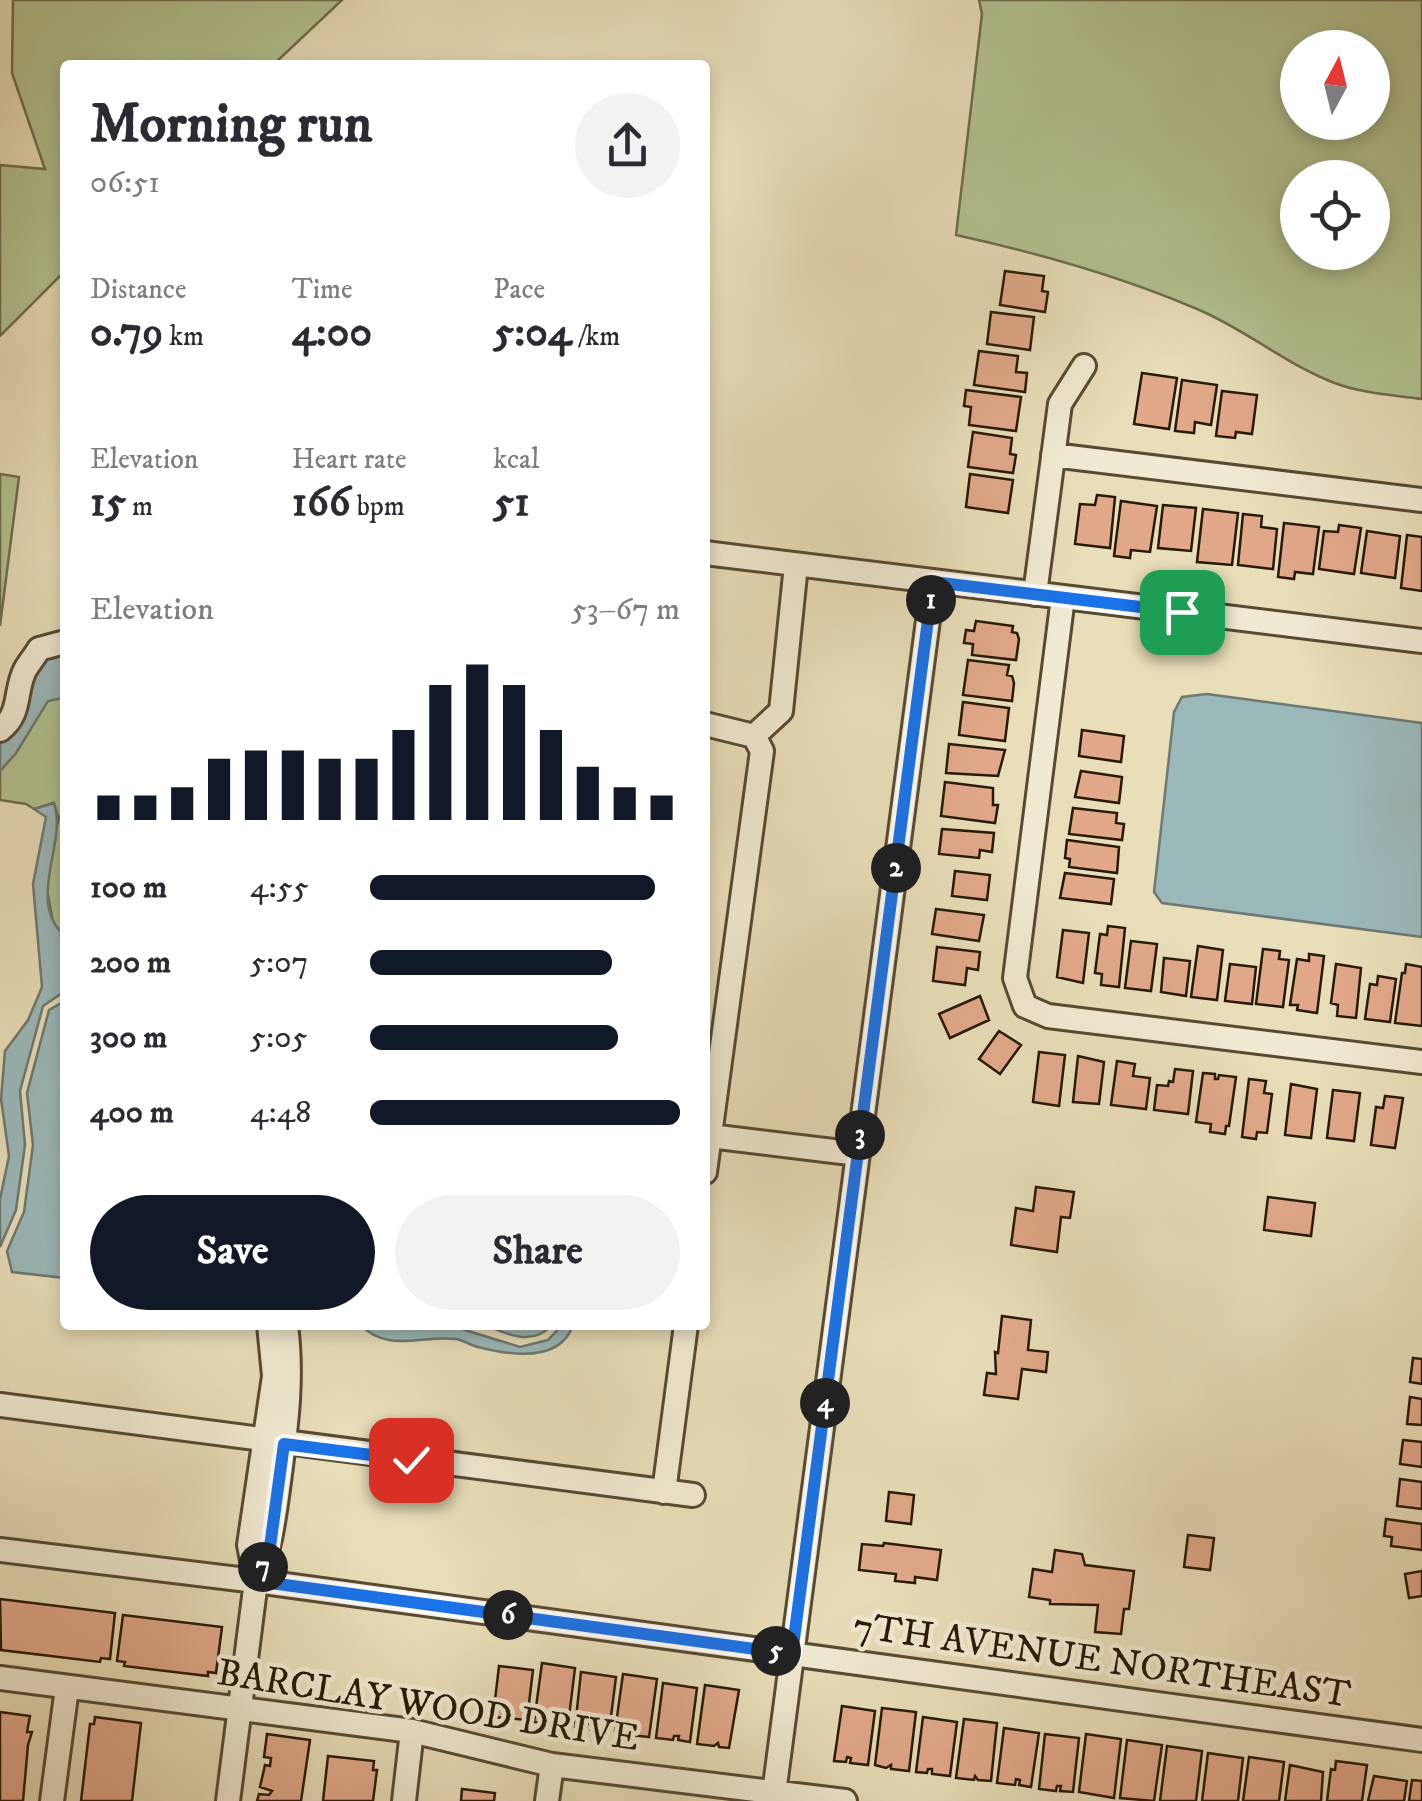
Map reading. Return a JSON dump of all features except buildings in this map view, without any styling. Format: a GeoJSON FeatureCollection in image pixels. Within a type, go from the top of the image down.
{"type":"FeatureCollection","features":[{"type":"Feature","properties":{"kind":"street"},"geometry":{"type":"LineString","coordinates":[[1035,594],[1060,404],[1084,366]]}},
{"type":"Feature","properties":{"kind":"street"},"geometry":{"type":"LineString","coordinates":[[1054,455],[1422,500]]}},
{"type":"Feature","properties":{"kind":"street"},"geometry":{"type":"LineString","coordinates":[[710,554],[1422,642]]}},
{"type":"Feature","properties":{"kind":"street"},"geometry":{"type":"LineString","coordinates":[[754,736],[780,711],[796,565]]}},
{"type":"Feature","properties":{"kind":"street"},"geometry":{"type":"LineString","coordinates":[[773,1796],[933,582]]}},
{"type":"Feature","properties":{"kind":"street"},"geometry":{"type":"LineString","coordinates":[[1062,597],[1015,978],[1025,1006],[1048,1016],[1422,1062]]}},
{"type":"Feature","properties":{"kind":"street"},"geometry":{"type":"LineString","coordinates":[[0,730],[17,709],[24,672],[39,649],[60,643]]}},
{"type":"Feature","properties":{"kind":"street"},"geometry":{"type":"LineString","coordinates":[[710,725],[754,736],[762,751],[710,1136],[858,1154]]}},
{"type":"Feature","properties":{"kind":"street"},"geometry":{"type":"LineString","coordinates":[[269,1330],[274,1442]]}},
{"type":"Feature","properties":{"kind":"street"},"geometry":{"type":"LineString","coordinates":[[228,1801],[256,1581],[249,1545],[291,1380],[286,1330]]}},
{"type":"Feature","properties":{"kind":"street"},"geometry":{"type":"LineString","coordinates":[[664,1492],[685,1330]]}},
{"type":"Feature","properties":{"kind":"street"},"geometry":{"type":"LineString","coordinates":[[0,1405],[692,1496]]}},
{"type":"Feature","properties":{"kind":"street","name":"7TH AVENUE NORTHEAST"},"geometry":{"type":"LineString","coordinates":[[0,1550],[256,1581],[1422,1740]]}},
{"type":"Feature","properties":{"kind":"street","name":"BARCLAY WOOD DRIVE"},"geometry":{"type":"LineString","coordinates":[[0,1678],[412,1732],[552,1765],[773,1796],[845,1801]]}},
{"type":"Feature","properties":{"kind":"street"},"geometry":{"type":"LineString","coordinates":[[52,1801],[66,1688]]}},
{"type":"Feature","properties":{"kind":"street"},"geometry":{"type":"LineString","coordinates":[[404,1801],[412,1732]]}},
{"type":"Feature","properties":{"kind":"street"},"geometry":{"type":"LineString","coordinates":[[547,1801],[552,1765]]}},
{"type":"Feature","properties":{"kind":"green space"},"geometry":{"type":"Polygon","coordinates":[[[13,0],[342,0],[278,60],[60,60],[60,276],[0,336],[0,165],[45,169],[12,73],[13,0]]]}},
{"type":"Feature","properties":{"kind":"green space"},"geometry":{"type":"Polygon","coordinates":[[[979,0],[1422,0],[1422,399],[1342,386],[1297,365],[1215,317],[1168,297],[1078,266],[956,235],[982,14],[979,0]]]}},
{"type":"Feature","properties":{"kind":"green space"},"geometry":{"type":"Polygon","coordinates":[[[0,474],[19,477],[0,626],[0,474]]]}},
{"type":"Feature","properties":{"kind":"green space"},"geometry":{"type":"Polygon","coordinates":[[[60,698],[60,932],[54,927],[47,890],[59,818],[53,803],[34,809],[0,800],[0,771],[16,753],[48,700],[60,698]]]}},
{"type":"Feature","properties":{"kind":"water"},"geometry":{"type":"Polygon","coordinates":[[[60,656],[60,699],[48,701],[16,753],[0,771],[0,742],[18,722],[44,658],[60,656]]]}},
{"type":"Feature","properties":{"kind":"water"},"geometry":{"type":"Polygon","coordinates":[[[1207,694],[1422,723],[1422,937],[1162,903],[1154,892],[1174,712],[1182,697],[1207,694]]]}},
{"type":"Feature","properties":{"kind":"water"},"geometry":{"type":"Polygon","coordinates":[[[54,803],[57,819],[48,906],[60,930],[60,994],[43,1006],[20,1091],[25,1145],[16,1210],[0,1247],[0,1199],[9,1156],[1,1099],[5,1051],[28,1020],[42,987],[33,884],[46,817],[34,809],[54,803]]]}},
{"type":"Feature","properties":{"kind":"water"},"geometry":{"type":"Polygon","coordinates":[[[60,1004],[60,1277],[12,1272],[7,1251],[24,1212],[33,1145],[27,1093],[49,1010],[60,1004]]]}},
{"type":"Feature","properties":{"kind":"water"},"geometry":{"type":"Polygon","coordinates":[[[367,1330],[465,1330],[520,1347],[548,1340],[557,1330],[570,1330],[557,1346],[518,1354],[456,1339],[394,1341],[367,1330]]]}},
{"type":"Feature","properties":{"kind":"water"},"geometry":{"type":"Polygon","coordinates":[[[498,1330],[546,1330],[536,1336],[498,1330]]]}},
{"type":"Feature","properties":{"kind":"route"},"geometry":{"type":"LineString","coordinates":[[411,1460],[284,1444],[269,1554],[256,1581],[792,1654],[933,582],[1182,612]]}}]}
